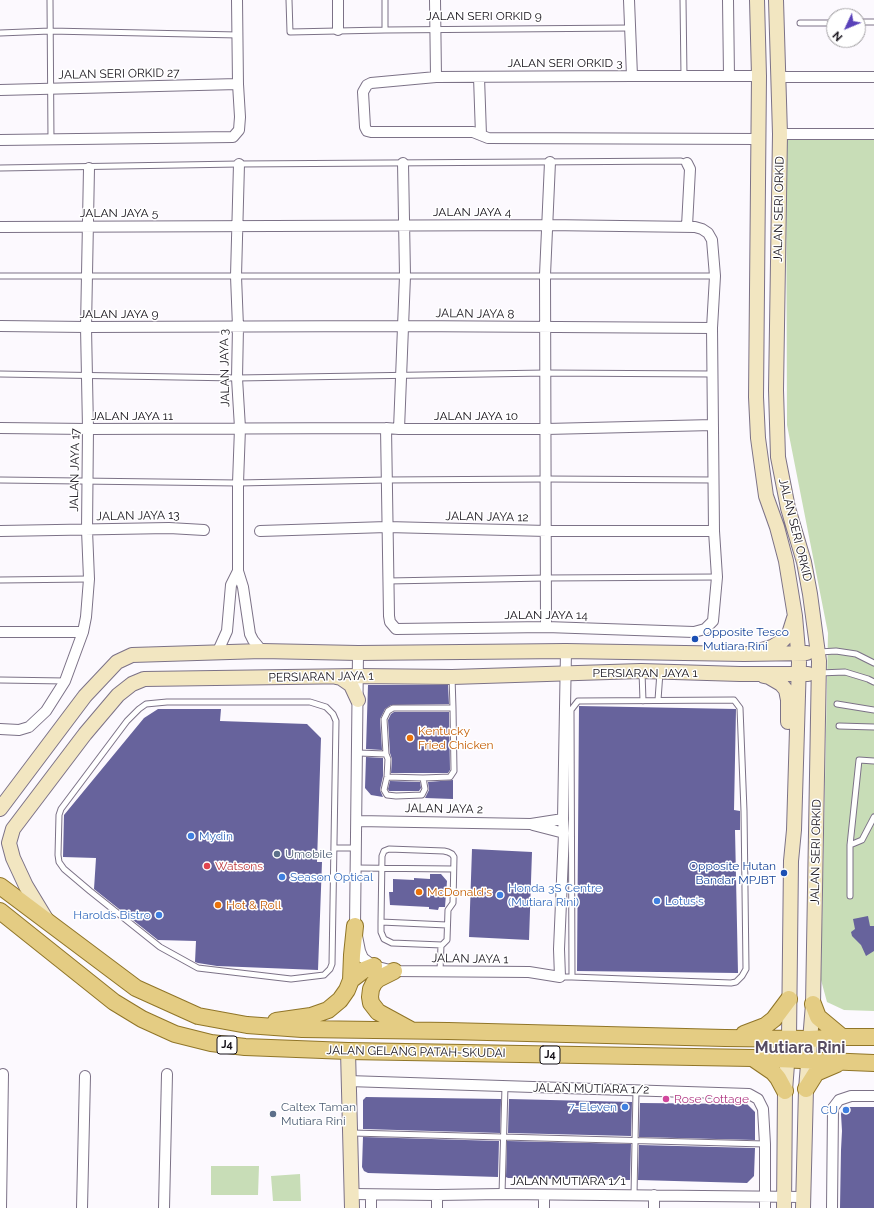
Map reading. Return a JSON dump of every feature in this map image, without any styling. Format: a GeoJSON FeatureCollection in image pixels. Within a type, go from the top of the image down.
{"type":"FeatureCollection","features":[{"type":"Feature","properties":{"kind":"main road","name":"JALAN SERI ORKID"},"geometry":{"type":"LineString","coordinates":[[757,0],[759,139],[756,397],[758,438],[766,496],[777,527],[786,561],[795,616],[799,654],[794,830],[791,861],[789,1038],[785,1090],[784,1202]]}},
{"type":"Feature","properties":{"kind":"main road","name":"JALAN SERI ORKID"},"geometry":{"type":"LineString","coordinates":[[776,0],[780,134],[776,390],[778,457],[788,508],[804,562],[818,652],[813,1004],[806,1089],[803,1202]]}},
{"type":"Feature","properties":{"kind":"main road"},"geometry":{"type":"LineString","coordinates":[[744,654],[772,647],[782,641],[789,634],[795,616]]}},
{"type":"Feature","properties":{"kind":"main road","name":"PERSIARAN JAYA 1"},"geometry":{"type":"LineString","coordinates":[[0,809],[69,717],[112,666],[132,655],[262,650],[358,653],[566,652],[799,654],[818,652]]}},
{"type":"Feature","properties":{"kind":"main road","name":"PERSIARAN JAYA 1"},"geometry":{"type":"LineString","coordinates":[[46,919],[26,886],[13,858],[9,843],[13,829],[85,734],[118,695],[132,684],[144,679],[452,676],[641,671],[740,674],[818,673]]}},
{"type":"Feature","properties":{"kind":"main road"},"geometry":{"type":"LineString","coordinates":[[740,674],[770,677],[781,684],[786,690],[788,700],[788,772],[794,830]]}},
{"type":"Feature","properties":{"kind":"main road"},"geometry":{"type":"LineString","coordinates":[[332,676],[347,681],[358,700]]}},
{"type":"Feature","properties":{"kind":"main road"},"geometry":{"type":"LineString","coordinates":[[69,717],[69,728],[78,734],[85,734]]}},
{"type":"Feature","properties":{"kind":"main road","name":"JALAN GELANG PATAH-SKUDAI"},"geometry":{"type":"LineString","coordinates":[[0,886],[136,988],[198,1016],[247,1025],[302,1029],[725,1038],[810,1039],[874,1037]]}},
{"type":"Feature","properties":{"kind":"main road","name":"JALAN GELANG PATAH-SKUDAI"},"geometry":{"type":"LineString","coordinates":[[0,911],[114,1002],[142,1019],[175,1034],[211,1043],[244,1047],[348,1051],[752,1058],[874,1063]]}},
{"type":"Feature","properties":{"kind":"main road"},"geometry":{"type":"LineString","coordinates":[[247,1025],[311,1016],[328,1010],[340,1000],[347,990],[351,980],[355,926]]}},
{"type":"Feature","properties":{"kind":"main road"},"geometry":{"type":"LineString","coordinates":[[351,980],[364,970],[374,966]]}},
{"type":"Feature","properties":{"kind":"main road"},"geometry":{"type":"LineString","coordinates":[[394,971],[378,979],[374,983],[371,989],[371,1003],[378,1012],[412,1031]]}},
{"type":"Feature","properties":{"kind":"main road"},"geometry":{"type":"LineString","coordinates":[[725,1038],[746,1033],[764,1026],[774,1019],[789,999]]}},
{"type":"Feature","properties":{"kind":"main road"},"geometry":{"type":"LineString","coordinates":[[813,1004],[818,1017],[842,1037]]}},
{"type":"Feature","properties":{"kind":"main road"},"geometry":{"type":"LineString","coordinates":[[348,1051],[352,1201]]}},
{"type":"Feature","properties":{"kind":"main road"},"geometry":{"type":"LineString","coordinates":[[752,1058],[773,1072],[785,1090]]}},
{"type":"Feature","properties":{"kind":"main road"},"geometry":{"type":"LineString","coordinates":[[806,1089],[816,1073],[824,1068],[841,1062]]}},
{"type":"Feature","properties":{"kind":"street"},"geometry":{"type":"LineString","coordinates":[[0,140],[233,137],[239,130],[240,117],[237,0]]}},
{"type":"Feature","properties":{"kind":"street"},"geometry":{"type":"LineString","coordinates":[[338,0],[338,30]]}},
{"type":"Feature","properties":{"kind":"street"},"geometry":{"type":"LineString","coordinates":[[435,0],[436,77]]}},
{"type":"Feature","properties":{"kind":"street"},"geometry":{"type":"LineString","coordinates":[[629,0],[632,76]]}},
{"type":"Feature","properties":{"kind":"street"},"geometry":{"type":"LineString","coordinates":[[728,0],[729,76]]}},
{"type":"Feature","properties":{"kind":"street","name":"JALAN SERI ORKID 3"},"geometry":{"type":"LineString","coordinates":[[481,135],[473,132],[367,131],[365,127],[363,92],[367,85],[371,83],[436,77],[759,76]]}},
{"type":"Feature","properties":{"kind":"street"},"geometry":{"type":"LineString","coordinates":[[479,77],[481,135],[488,138],[759,139]]}},
{"type":"Feature","properties":{"kind":"street"},"geometry":{"type":"LineString","coordinates":[[778,77],[874,77]]}},
{"type":"Feature","properties":{"kind":"street","name":"JALAN SERI ORKID 27"},"geometry":{"type":"LineString","coordinates":[[0,90],[238,84]]}},
{"type":"Feature","properties":{"kind":"street"},"geometry":{"type":"LineString","coordinates":[[780,134],[874,134]]}},
{"type":"Feature","properties":{"kind":"street"},"geometry":{"type":"LineString","coordinates":[[546,627],[545,275],[550,162]]}},
{"type":"Feature","properties":{"kind":"street"},"geometry":{"type":"LineString","coordinates":[[399,429],[405,276],[404,163]]}},
{"type":"Feature","properties":{"kind":"street"},"geometry":{"type":"LineString","coordinates":[[687,163],[690,169],[687,226]]}},
{"type":"Feature","properties":{"kind":"street","name":"JALAN JAYA 3"},"geometry":{"type":"LineString","coordinates":[[238,572],[238,483],[240,428],[237,378],[238,327],[236,276],[239,164]]}},
{"type":"Feature","properties":{"kind":"street","name":"JALAN JAYA 17"},"geometry":{"type":"LineString","coordinates":[[0,729],[19,730],[28,727],[46,711],[65,681],[83,632],[86,617],[89,579],[87,530],[88,429],[86,327],[89,168]]}},
{"type":"Feature","properties":{"kind":"street","name":"JALAN JAYA 4"},"geometry":{"type":"LineString","coordinates":[[238,225],[547,225],[699,227],[705,231],[712,240],[715,276]]}},
{"type":"Feature","properties":{"kind":"street","name":"JALAN JAYA 5"},"geometry":{"type":"LineString","coordinates":[[0,227],[238,225]]}},
{"type":"Feature","properties":{"kind":"street"},"geometry":{"type":"LineString","coordinates":[[715,276],[712,328],[712,374],[714,531],[717,577]]}},
{"type":"Feature","properties":{"kind":"street","name":"JALAN JAYA 9"},"geometry":{"type":"LineString","coordinates":[[0,326],[238,327]]}},
{"type":"Feature","properties":{"kind":"street","name":"JALAN JAYA 8"},"geometry":{"type":"LineString","coordinates":[[238,327],[403,326],[712,328]]}},
{"type":"Feature","properties":{"kind":"street","name":"JALAN JAYA 10"},"geometry":{"type":"LineString","coordinates":[[240,428],[546,429],[713,425]]}},
{"type":"Feature","properties":{"kind":"street","name":"JALAN JAYA 11"},"geometry":{"type":"LineString","coordinates":[[0,428],[240,428]]}},
{"type":"Feature","properties":{"kind":"street"},"geometry":{"type":"LineString","coordinates":[[386,428],[388,581]]}},
{"type":"Feature","properties":{"kind":"street","name":"JALAN JAYA 13"},"geometry":{"type":"LineString","coordinates":[[0,531],[169,528],[204,530]]}},
{"type":"Feature","properties":{"kind":"street","name":"JALAN JAYA 12"},"geometry":{"type":"LineString","coordinates":[[260,531],[387,528],[546,531],[714,531]]}},
{"type":"Feature","properties":{"kind":"street"},"geometry":{"type":"LineString","coordinates":[[238,572],[243,587],[250,634],[262,650]]}},
{"type":"Feature","properties":{"kind":"street"},"geometry":{"type":"LineString","coordinates":[[218,652],[227,631],[231,586],[238,572]]}},
{"type":"Feature","properties":{"kind":"street","name":"JALAN JAYA 14"},"geometry":{"type":"LineString","coordinates":[[388,581],[390,622],[396,629],[400,630],[546,627],[694,632],[705,629],[713,621],[717,577]]}},
{"type":"Feature","properties":{"kind":"street"},"geometry":{"type":"LineString","coordinates":[[0,632],[83,632]]}},
{"type":"Feature","properties":{"kind":"street"},"geometry":{"type":"LineString","coordinates":[[560,977],[559,948],[568,833],[566,652]]}},
{"type":"Feature","properties":{"kind":"street"},"geometry":{"type":"LineString","coordinates":[[358,653],[355,926],[361,955],[368,963],[374,966]]}},
{"type":"Feature","properties":{"kind":"street","name":"JALAN JAYA 2"},"geometry":{"type":"LineString","coordinates":[[357,821],[531,824],[567,819]]}},
{"type":"Feature","properties":{"kind":"street","name":"JALAN JAYA 2"},"geometry":{"type":"LineString","coordinates":[[531,824],[568,833]]}},
{"type":"Feature","properties":{"kind":"street","name":"JALAN JAYA 1"},"geometry":{"type":"LineString","coordinates":[[374,966],[394,971],[529,972],[560,977]]}},
{"type":"Feature","properties":{"kind":"street"},"geometry":{"type":"LineString","coordinates":[[1,1208],[2,1074]]}},
{"type":"Feature","properties":{"kind":"street"},"geometry":{"type":"LineString","coordinates":[[164,1208],[167,1074]]}},
{"type":"Feature","properties":{"kind":"street"},"geometry":{"type":"LineString","coordinates":[[82,1208],[85,1076]]}},
{"type":"Feature","properties":{"kind":"street","name":"JALAN MUTIARA 1/2"},"geometry":{"type":"LineString","coordinates":[[348,1081],[748,1094],[758,1099],[763,1109],[765,1144],[765,1208]]}},
{"type":"Feature","properties":{"kind":"street"},"geometry":{"type":"LineString","coordinates":[[832,1208],[833,1108],[839,1100],[851,1096],[874,1096]]}},
{"type":"Feature","properties":{"kind":"street","name":"JALAN MUTIARA 1/1"},"geometry":{"type":"LineString","coordinates":[[352,1201],[371,1195],[502,1194],[765,1197],[784,1202],[803,1202]]}},
{"type":"Feature","properties":{"kind":"street"},"geometry":{"type":"LineString","coordinates":[[371,1195],[372,1208]]}},
{"type":"Feature","properties":{"kind":"street"},"geometry":{"type":"LineString","coordinates":[[436,1208],[437,1195]]}},
{"type":"Feature","properties":{"kind":"street"},"geometry":{"type":"LineString","coordinates":[[544,1195],[544,1208]]}},
{"type":"Feature","properties":{"kind":"street"},"geometry":{"type":"LineString","coordinates":[[654,1195],[654,1208]]}},
{"type":"Feature","properties":{"kind":"lane"},"geometry":{"type":"LineString","coordinates":[[50,0],[51,140]]}},
{"type":"Feature","properties":{"kind":"lane","name":"JALAN SERI ORKID 9"},"geometry":{"type":"LineString","coordinates":[[289,0],[290,32],[338,30],[630,28]]}},
{"type":"Feature","properties":{"kind":"lane"},"geometry":{"type":"LineString","coordinates":[[385,0],[385,30]]}},
{"type":"Feature","properties":{"kind":"lane"},"geometry":{"type":"LineString","coordinates":[[683,0],[684,76]]}},
{"type":"Feature","properties":{"kind":"lane"},"geometry":{"type":"LineString","coordinates":[[800,23],[826,23]]}},
{"type":"Feature","properties":{"kind":"lane"},"geometry":{"type":"LineString","coordinates":[[0,33],[50,31],[238,35]]}},
{"type":"Feature","properties":{"kind":"lane"},"geometry":{"type":"LineString","coordinates":[[0,168],[89,168],[239,164],[681,161],[687,163]]}},
{"type":"Feature","properties":{"kind":"lane"},"geometry":{"type":"LineString","coordinates":[[0,276],[715,276]]}},
{"type":"Feature","properties":{"kind":"lane"},"geometry":{"type":"LineString","coordinates":[[0,374],[237,378],[546,373],[712,374]]}},
{"type":"Feature","properties":{"kind":"lane"},"geometry":{"type":"LineString","coordinates":[[0,480],[238,483],[386,480],[714,480]]}},
{"type":"Feature","properties":{"kind":"lane"},"geometry":{"type":"LineString","coordinates":[[388,581],[717,577]]}},
{"type":"Feature","properties":{"kind":"lane"},"geometry":{"type":"LineString","coordinates":[[0,580],[89,579]]}},
{"type":"Feature","properties":{"kind":"lane"},"geometry":{"type":"LineString","coordinates":[[818,652],[836,651],[856,654],[874,663]]}},
{"type":"Feature","properties":{"kind":"lane"},"geometry":{"type":"LineString","coordinates":[[641,671],[644,701]]}},
{"type":"Feature","properties":{"kind":"lane"},"geometry":{"type":"LineString","coordinates":[[658,700],[660,671]]}},
{"type":"Feature","properties":{"kind":"lane"},"geometry":{"type":"LineString","coordinates":[[818,673],[845,672],[874,682]]}},
{"type":"Feature","properties":{"kind":"lane"},"geometry":{"type":"LineString","coordinates":[[387,777],[423,778],[450,776],[454,771],[452,676]]}},
{"type":"Feature","properties":{"kind":"lane"},"geometry":{"type":"LineString","coordinates":[[0,680],[65,681]]}},
{"type":"Feature","properties":{"kind":"lane"},"geometry":{"type":"LineString","coordinates":[[560,977],[731,983],[739,980],[742,976],[746,969],[744,811],[740,708],[734,700],[578,701],[571,710],[567,819]]}},
{"type":"Feature","properties":{"kind":"lane"},"geometry":{"type":"LineString","coordinates":[[167,702],[310,702],[326,707],[333,714],[336,721],[334,848],[332,964],[330,969],[324,975],[291,979],[198,968],[160,947],[64,869],[59,862],[58,855],[59,815],[61,808],[127,721],[146,704],[167,702]]}},
{"type":"Feature","properties":{"kind":"lane"},"geometry":{"type":"LineString","coordinates":[[837,704],[874,710]]}},
{"type":"Feature","properties":{"kind":"lane"},"geometry":{"type":"LineString","coordinates":[[423,778],[425,789],[422,795],[387,795],[384,790],[387,777],[388,759],[386,754],[384,719],[388,711],[393,708],[453,708]]}},
{"type":"Feature","properties":{"kind":"lane"},"geometry":{"type":"LineString","coordinates":[[839,726],[874,727]]}},
{"type":"Feature","properties":{"kind":"lane"},"geometry":{"type":"LineString","coordinates":[[358,753],[386,754]]}},
{"type":"Feature","properties":{"kind":"lane"},"geometry":{"type":"LineString","coordinates":[[850,896],[850,845],[859,760],[874,761]]}},
{"type":"Feature","properties":{"kind":"lane"},"geometry":{"type":"LineString","coordinates":[[850,845],[862,840],[874,817]]}},
{"type":"Feature","properties":{"kind":"lane"},"geometry":{"type":"LineString","coordinates":[[568,833],[572,977]]}},
{"type":"Feature","properties":{"kind":"lane"},"geometry":{"type":"LineString","coordinates":[[334,848],[356,848]]}},
{"type":"Feature","properties":{"kind":"lane"},"geometry":{"type":"LineString","coordinates":[[389,850],[448,852],[454,857],[452,903],[448,910],[447,940],[440,946],[388,942],[382,936],[382,868],[382,856],[384,851],[389,850]]}},
{"type":"Feature","properties":{"kind":"lane"},"geometry":{"type":"LineString","coordinates":[[356,868],[453,869]]}},
{"type":"Feature","properties":{"kind":"lane"},"geometry":{"type":"LineString","coordinates":[[382,922],[447,924]]}},
{"type":"Feature","properties":{"kind":"lane"},"geometry":{"type":"LineString","coordinates":[[440,946],[440,972]]}},
{"type":"Feature","properties":{"kind":"lane"},"geometry":{"type":"LineString","coordinates":[[502,1194],[505,1086]]}},
{"type":"Feature","properties":{"kind":"lane"},"geometry":{"type":"LineString","coordinates":[[634,1195],[636,1090]]}},
{"type":"Feature","properties":{"kind":"lane"},"geometry":{"type":"LineString","coordinates":[[351,1133],[765,1144]]}},
{"type":"Feature","properties":{"kind":"green space"},"geometry":{"type":"Polygon","coordinates":[[[874,138],[874,1011],[844,1010],[827,1002],[821,980],[828,633],[787,425],[786,140],[874,138]]]}},
{"type":"Feature","properties":{"kind":"green space"},"geometry":{"type":"Polygon","coordinates":[[[211,1166],[259,1166],[258,1195],[211,1195],[211,1166]]]}},
{"type":"Feature","properties":{"kind":"green space"},"geometry":{"type":"Polygon","coordinates":[[[300,1174],[301,1201],[273,1201],[271,1176],[300,1174]]]}},
{"type":"Feature","properties":{"kind":"building"},"geometry":{"type":"Polygon","coordinates":[[[368,685],[448,685],[449,704],[391,705],[385,709],[380,719],[382,750],[366,749],[368,685]]]}},
{"type":"Feature","properties":{"kind":"building","name":"Lotus's"},"geometry":{"type":"Polygon","coordinates":[[[579,706],[736,709],[734,810],[740,811],[740,830],[735,830],[738,973],[577,971],[579,706]]]}},
{"type":"Feature","properties":{"kind":"building","name":"Mydin"},"geometry":{"type":"Polygon","coordinates":[[[158,709],[221,709],[220,721],[307,724],[321,738],[317,862],[322,862],[318,970],[217,966],[195,962],[196,941],[158,940],[94,889],[96,858],[63,857],[64,815],[144,718],[158,709]]]}},
{"type":"Feature","properties":{"kind":"building"},"geometry":{"type":"Polygon","coordinates":[[[394,712],[449,712],[450,770],[448,773],[391,773],[392,759],[390,753],[388,720],[394,712]]]}},
{"type":"Feature","properties":{"kind":"building"},"geometry":{"type":"Polygon","coordinates":[[[366,757],[383,758],[383,776],[380,790],[383,797],[371,795],[365,788],[366,757]]]}},
{"type":"Feature","properties":{"kind":"building"},"geometry":{"type":"Polygon","coordinates":[[[453,780],[453,799],[425,798],[429,790],[428,782],[453,780]]]}},
{"type":"Feature","properties":{"kind":"building"},"geometry":{"type":"Polygon","coordinates":[[[390,781],[420,782],[421,788],[419,791],[389,791],[390,781]]]}},
{"type":"Feature","properties":{"kind":"building","name":"Honda 3S Centre (Mutiara Rini)"},"geometry":{"type":"Polygon","coordinates":[[[472,849],[532,852],[529,940],[469,937],[472,849]]]}},
{"type":"Feature","properties":{"kind":"building","name":"McDonald's"},"geometry":{"type":"Polygon","coordinates":[[[430,874],[441,874],[447,881],[445,907],[439,907],[438,910],[429,909],[429,907],[390,905],[389,892],[393,892],[393,879],[430,879],[430,874]]]}},
{"type":"Feature","properties":{"kind":"building"},"geometry":{"type":"Polygon","coordinates":[[[868,916],[870,926],[874,926],[874,951],[866,956],[861,945],[852,936],[851,932],[855,929],[853,919],[868,916]]]}},
{"type":"Feature","properties":{"kind":"building"},"geometry":{"type":"Polygon","coordinates":[[[366,1097],[501,1099],[500,1133],[363,1129],[363,1100],[366,1097]]]}},
{"type":"Feature","properties":{"kind":"building"},"geometry":{"type":"Polygon","coordinates":[[[509,1099],[632,1102],[631,1136],[508,1133],[509,1099]]]}},
{"type":"Feature","properties":{"kind":"building"},"geometry":{"type":"Polygon","coordinates":[[[640,1103],[747,1104],[755,1112],[755,1140],[639,1137],[640,1103]]]}},
{"type":"Feature","properties":{"kind":"building"},"geometry":{"type":"Polygon","coordinates":[[[846,1107],[874,1107],[874,1208],[840,1208],[841,1114],[846,1107]]]}},
{"type":"Feature","properties":{"kind":"building"},"geometry":{"type":"Polygon","coordinates":[[[363,1137],[499,1141],[498,1177],[368,1173],[364,1171],[362,1167],[363,1137]]]}},
{"type":"Feature","properties":{"kind":"building"},"geometry":{"type":"Polygon","coordinates":[[[507,1141],[631,1144],[630,1180],[508,1178],[506,1177],[507,1141]]]}},
{"type":"Feature","properties":{"kind":"building"},"geometry":{"type":"Polygon","coordinates":[[[639,1145],[755,1148],[754,1176],[747,1183],[638,1180],[639,1145]]]}},
{"type":"Feature","properties":{"kind":"place","name":"Opposite Tesco Mutiara Rini"},"geometry":{"type":"Point","coordinates":[695,639]}},
{"type":"Feature","properties":{"kind":"place","name":"Kentucky Fried Chicken"},"geometry":{"type":"Point","coordinates":[410,738]}},
{"type":"Feature","properties":{"kind":"place","name":"Mydin"},"geometry":{"type":"Point","coordinates":[191,836]}},
{"type":"Feature","properties":{"kind":"place","name":"Umobile"},"geometry":{"type":"Point","coordinates":[277,854]}},
{"type":"Feature","properties":{"kind":"place","name":"Watsons"},"geometry":{"type":"Point","coordinates":[207,866]}},
{"type":"Feature","properties":{"kind":"place","name":"Opposite Hutan Bandar MPJBT"},"geometry":{"type":"Point","coordinates":[784,873]}},
{"type":"Feature","properties":{"kind":"place","name":"Season Optical"},"geometry":{"type":"Point","coordinates":[282,877]}},
{"type":"Feature","properties":{"kind":"place","name":"McDonald's"},"geometry":{"type":"Point","coordinates":[419,892]}},
{"type":"Feature","properties":{"kind":"place","name":"Honda 3S Centre (Mutiara Rini)"},"geometry":{"type":"Point","coordinates":[500,895]}},
{"type":"Feature","properties":{"kind":"place","name":"Lotus's"},"geometry":{"type":"Point","coordinates":[657,901]}},
{"type":"Feature","properties":{"kind":"place","name":"Hot & Roll"},"geometry":{"type":"Point","coordinates":[218,905]}},
{"type":"Feature","properties":{"kind":"place","name":"Harolds Bistro"},"geometry":{"type":"Point","coordinates":[159,915]}},
{"type":"Feature","properties":{"kind":"place","name":"Rose Cottage"},"geometry":{"type":"Point","coordinates":[666,1099]}},
{"type":"Feature","properties":{"kind":"place","name":"7-Eleven"},"geometry":{"type":"Point","coordinates":[625,1107]}},
{"type":"Feature","properties":{"kind":"place","name":"CU"},"geometry":{"type":"Point","coordinates":[846,1110]}},
{"type":"Feature","properties":{"kind":"place","name":"Caltex Taman Mutiara Rini"},"geometry":{"type":"Point","coordinates":[273,1114]}},
{"type":"Feature","properties":{"kind":"district","name":"Mutiara Rini"},"geometry":{"type":"Point","coordinates":[800,1048]}}]}
